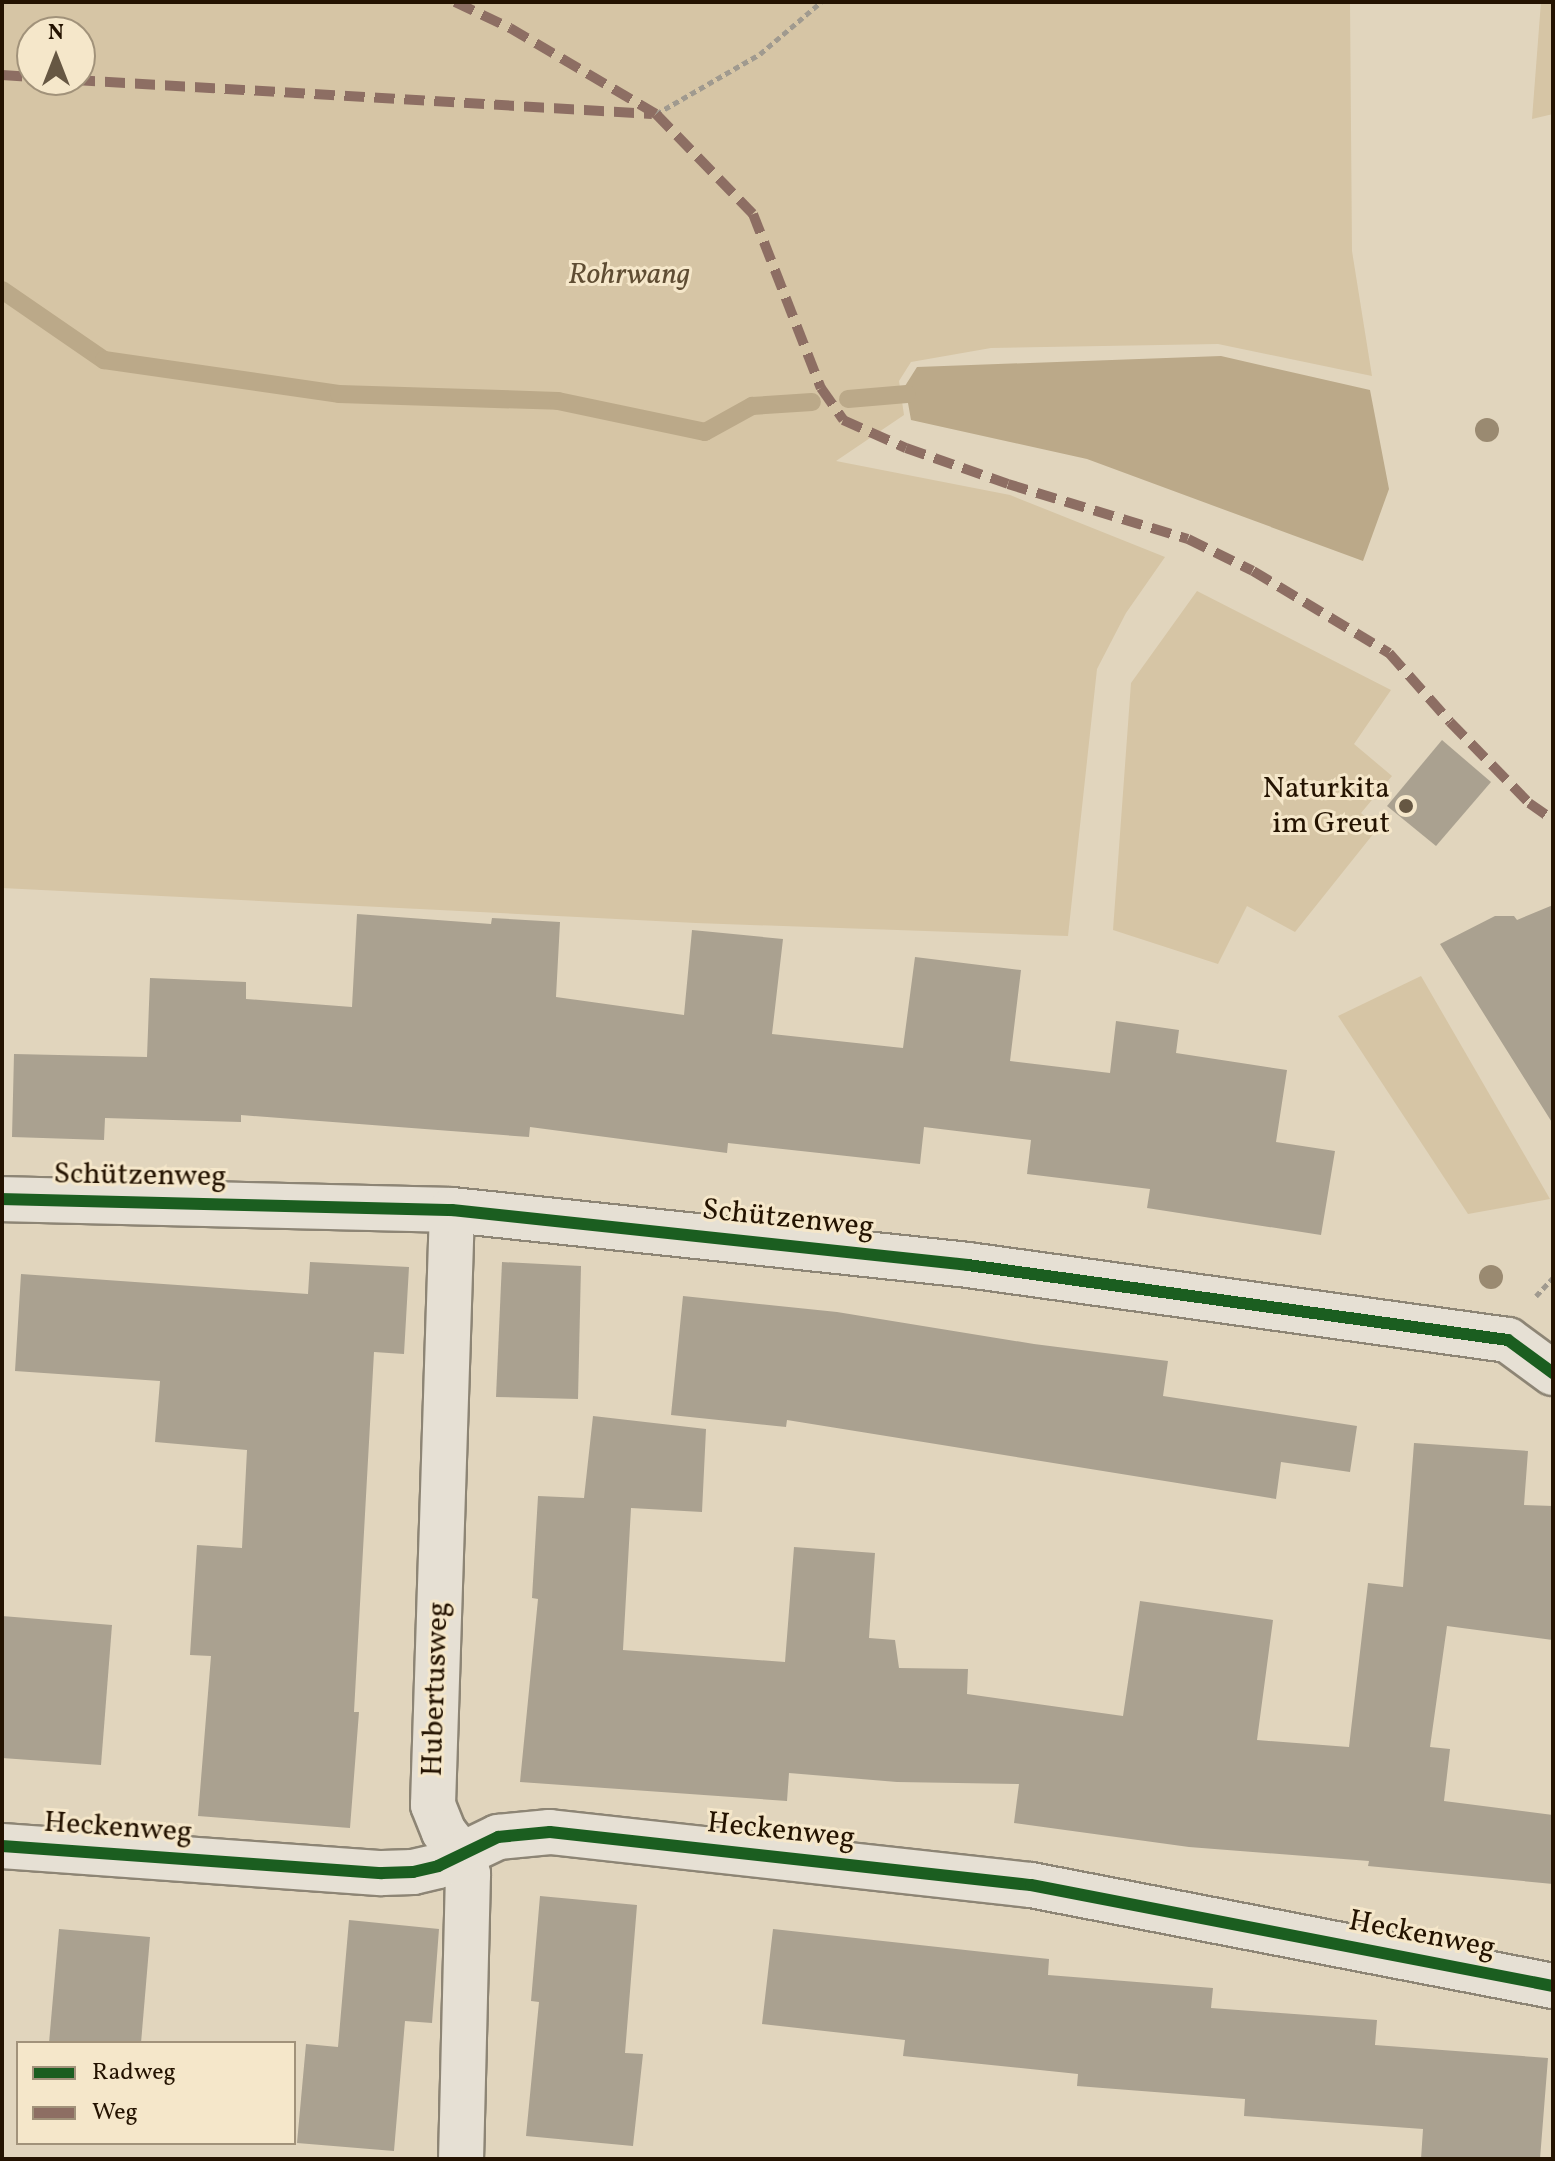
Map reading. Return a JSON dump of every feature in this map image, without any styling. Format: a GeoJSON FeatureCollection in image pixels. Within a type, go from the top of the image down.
{"type":"FeatureCollection","features":[{"type":"Feature","properties":{"kind":"street","name":"Schützenweg"},"geometry":{"type":"LineString","coordinates":[[2,1199],[452,1210],[968,1265],[1508,1340],[1553,1373]]}},
{"type":"Feature","properties":{"kind":"street","name":"Hubertusweg"},"geometry":{"type":"LineString","coordinates":[[452,1210],[433,1805],[444,1832],[462,1855],[468,1874],[461,2159]]}},
{"type":"Feature","properties":{"kind":"street","name":"Heckenweg"},"geometry":{"type":"LineString","coordinates":[[2,1846],[382,1873],[413,1872],[462,1855],[498,1837],[550,1832],[1031,1885],[1553,1986]]}},
{"type":"Feature","properties":{"kind":"path"},"geometry":{"type":"LineString","coordinates":[[656,114],[760,54],[821,2]]}},
{"type":"Feature","properties":{"kind":"green space","name":"Rohrwang"},"geometry":{"type":"Polygon","coordinates":[[[2,2],[1350,2],[1352,251],[1372,376],[1218,344],[991,348],[911,362],[899,381],[904,415],[836,461],[1010,495],[1165,557],[1126,613],[1097,669],[1068,936],[696,923],[2,888],[2,2]]]}},
{"type":"Feature","properties":{"kind":"green space"},"geometry":{"type":"Polygon","coordinates":[[[1541,2],[1553,2],[1553,114],[1532,119],[1541,2]]]}},
{"type":"Feature","properties":{"kind":"green space"},"geometry":{"type":"Polygon","coordinates":[[[1197,591],[1391,690],[1354,744],[1392,776],[1361,813],[1378,828],[1295,932],[1247,906],[1218,964],[1113,930],[1131,683],[1197,591]]]}},
{"type":"Feature","properties":{"kind":"green space"},"geometry":{"type":"Polygon","coordinates":[[[1421,976],[1550,1199],[1468,1214],[1338,1016],[1421,976]]]}},
{"type":"Feature","properties":{"kind":"shaded area"},"geometry":{"type":"Polygon","coordinates":[[[1221,356],[1370,390],[1389,489],[1363,561],[1087,459],[911,420],[905,386],[917,367],[1221,356]]]}},
{"type":"Feature","properties":{"kind":"building"},"geometry":{"type":"Polygon","coordinates":[[[1442,740],[1491,782],[1436,846],[1387,806],[1442,740]]]}},
{"type":"Feature","properties":{"kind":"building"},"geometry":{"type":"Polygon","coordinates":[[[1553,905],[1553,1124],[1440,944],[1495,916],[1514,916],[1517,920],[1553,905]]]}},
{"type":"Feature","properties":{"kind":"building"},"geometry":{"type":"Polygon","coordinates":[[[357,914],[491,924],[492,918],[560,922],[556,997],[684,1015],[692,930],[783,939],[772,1034],[903,1048],[915,957],[1021,970],[1010,1061],[1110,1073],[1116,1021],[1179,1030],[1176,1053],[1287,1070],[1276,1142],[1335,1151],[1321,1235],[1147,1208],[1150,1189],[1027,1174],[1031,1140],[924,1127],[920,1164],[728,1143],[727,1153],[530,1127],[529,1137],[241,1115],[241,1122],[105,1118],[104,1140],[12,1137],[14,1054],[147,1057],[150,978],[246,982],[246,999],[352,1007],[357,914]]]}},
{"type":"Feature","properties":{"kind":"building"},"geometry":{"type":"Polygon","coordinates":[[[310,1262],[409,1267],[404,1354],[374,1352],[354,1712],[359,1712],[350,1828],[198,1816],[211,1656],[190,1655],[197,1545],[242,1548],[247,1450],[155,1442],[160,1381],[15,1371],[21,1274],[308,1294],[310,1262]]]}},
{"type":"Feature","properties":{"kind":"building"},"geometry":{"type":"Polygon","coordinates":[[[502,1262],[581,1266],[578,1399],[496,1397],[502,1262]]]}},
{"type":"Feature","properties":{"kind":"building"},"geometry":{"type":"Polygon","coordinates":[[[683,1296],[837,1312],[1034,1344],[1168,1361],[1163,1396],[1357,1426],[1350,1472],[1281,1462],[1276,1499],[787,1420],[786,1427],[671,1415],[683,1296]]]}},
{"type":"Feature","properties":{"kind":"building"},"geometry":{"type":"Polygon","coordinates":[[[593,1416],[706,1429],[702,1512],[631,1508],[623,1650],[785,1662],[794,1547],[875,1553],[869,1638],[895,1640],[899,1668],[968,1669],[967,1694],[1123,1716],[1140,1601],[1273,1620],[1257,1740],[1349,1747],[1368,1583],[1403,1587],[1414,1443],[1528,1451],[1524,1505],[1553,1506],[1553,1640],[1447,1626],[1430,1747],[1450,1749],[1444,1801],[1553,1815],[1553,1884],[1368,1866],[1369,1861],[1189,1847],[1014,1823],[1019,1784],[897,1782],[789,1773],[787,1801],[520,1782],[538,1599],[532,1598],[538,1496],[584,1498],[593,1416]]]}},
{"type":"Feature","properties":{"kind":"building"},"geometry":{"type":"Polygon","coordinates":[[[2,1616],[112,1625],[101,1765],[2,1758],[2,1616]]]}},
{"type":"Feature","properties":{"kind":"building"},"geometry":{"type":"Polygon","coordinates":[[[540,1896],[637,1905],[625,2053],[643,2054],[633,2146],[526,2136],[539,2002],[531,2001],[540,1896]]]}},
{"type":"Feature","properties":{"kind":"building"},"geometry":{"type":"Polygon","coordinates":[[[349,1920],[439,1929],[432,2023],[405,2021],[394,2151],[297,2143],[306,2044],[338,2047],[349,1920]]]}},
{"type":"Feature","properties":{"kind":"building"},"geometry":{"type":"Polygon","coordinates":[[[59,1929],[150,1937],[141,2041],[49,2041],[59,1929]]]}},
{"type":"Feature","properties":{"kind":"building"},"geometry":{"type":"Polygon","coordinates":[[[773,1929],[1049,1959],[1048,1975],[1213,1988],[1211,2008],[1377,2020],[1375,2045],[1548,2058],[1540,2159],[1421,2159],[1423,2129],[1244,2116],[1245,2099],[1077,2086],[1078,2074],[903,2056],[905,2040],[762,2024],[773,1929]]]}},
{"type":"Feature","properties":{"kind":"waterway"},"geometry":{"type":"LineString","coordinates":[[2,290],[104,360],[339,394],[558,401],[705,432],[752,406],[812,402]]}},
{"type":"Feature","properties":{"kind":"waterway"},"geometry":{"type":"LineString","coordinates":[[848,399],[907,394]]}},
{"type":"Feature","properties":{"kind":"marked path"},"geometry":{"type":"LineString","coordinates":[[455,2],[510,28],[656,114],[753,214],[821,388],[843,420],[906,448],[1008,484],[1188,539],[1253,571],[1389,653],[1450,722],[1529,803],[1553,820]]}},
{"type":"Feature","properties":{"kind":"marked path"},"geometry":{"type":"LineString","coordinates":[[2,75],[16,76]]}},
{"type":"Feature","properties":{"kind":"marked path"},"geometry":{"type":"LineString","coordinates":[[96,81],[652,114]]}},
{"type":"Feature","properties":{"kind":"cycle path"},"geometry":{"type":"LineString","coordinates":[[2,1199],[452,1210],[968,1265],[1508,1340],[1553,1373]]}},
{"type":"Feature","properties":{"kind":"cycle path"},"geometry":{"type":"LineString","coordinates":[[2,1846],[382,1873],[413,1872],[438,1866],[498,1837],[550,1832],[1031,1885],[1553,1986]]}},
{"type":"Feature","properties":{"kind":"place","name":"Naturkita im Greut"},"geometry":{"type":"Point","coordinates":[1406,806]}}]}
